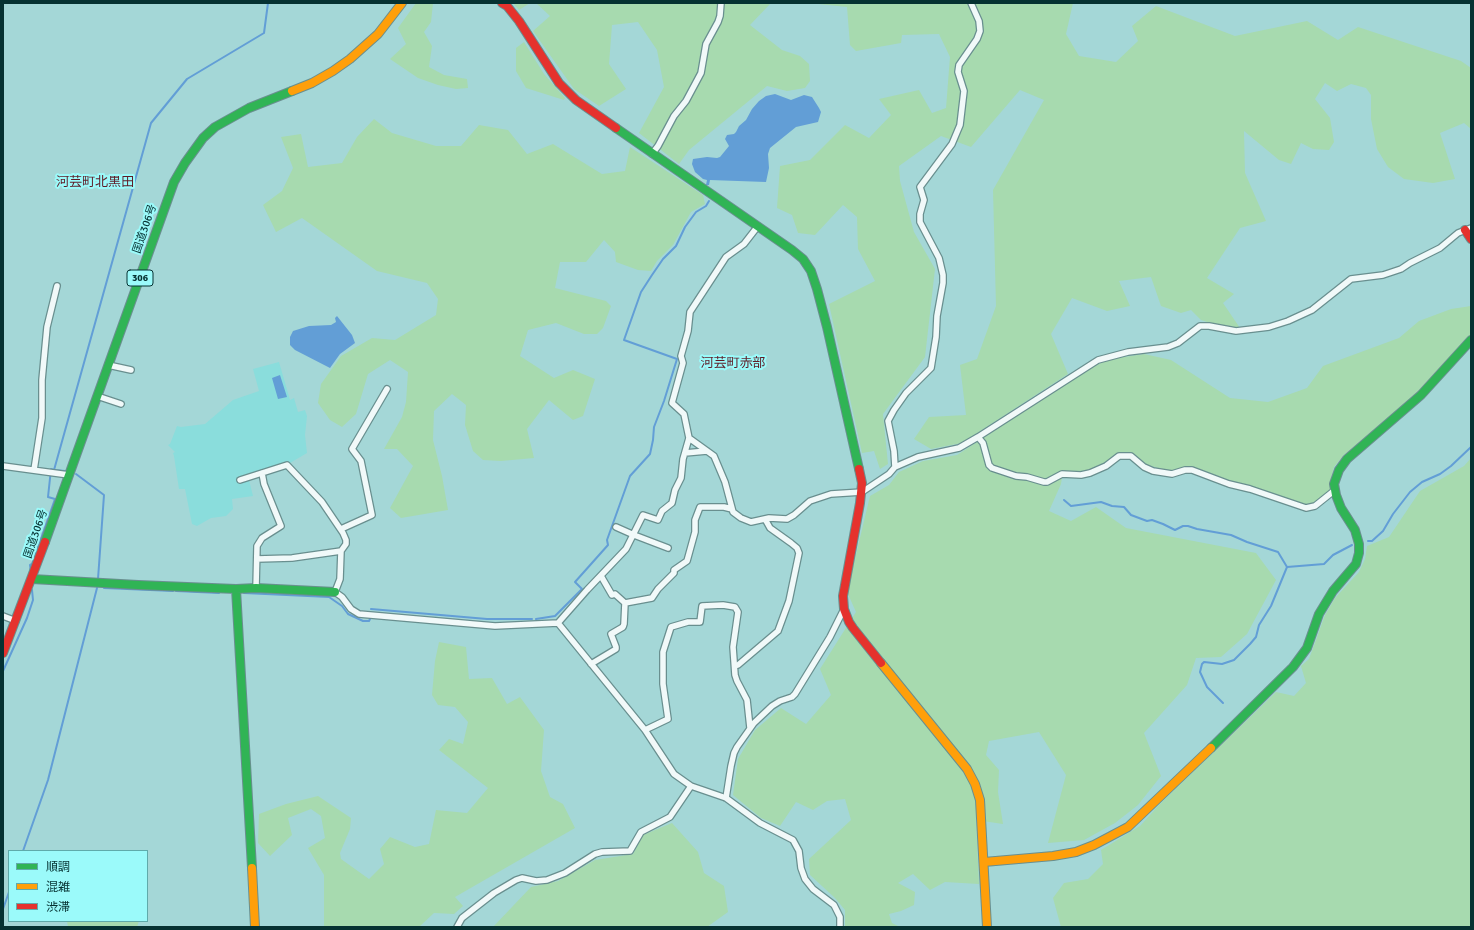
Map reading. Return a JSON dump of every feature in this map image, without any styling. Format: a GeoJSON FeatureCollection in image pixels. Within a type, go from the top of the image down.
{"type":"FeatureCollection","features":[{"type":"Feature","properties":{"kind":"main road","name":"国道306号"},"geometry":{"type":"LineString","coordinates":[[3,653],[32,579],[174,182],[185,163],[198,143],[215,127],[234,115],[294,91],[333,71],[350,59],[378,34],[402,3]]}},
{"type":"Feature","properties":{"kind":"main road"},"geometry":{"type":"LineString","coordinates":[[502,3],[507,6],[519,21],[552,72],[563,87],[576,100],[758,226],[803,259],[814,276],[860,475],[862,492],[845,583],[844,609],[853,628],[971,776],[980,800],[986,927]]}},
{"type":"Feature","properties":{"kind":"main road"},"geometry":{"type":"LineString","coordinates":[[1468,229],[1471,239]]}},
{"type":"Feature","properties":{"kind":"main road"},"geometry":{"type":"LineString","coordinates":[[984,862],[1053,856],[1076,852],[1094,845],[1128,827],[1294,667],[1308,648],[1319,614],[1333,592],[1356,564],[1359,554],[1360,544],[1358,537],[1341,508],[1335,490],[1334,484],[1336,475],[1344,462],[1421,395],[1471,340]]}},
{"type":"Feature","properties":{"kind":"main road"},"geometry":{"type":"LineString","coordinates":[[32,579],[115,584],[334,592]]}},
{"type":"Feature","properties":{"kind":"main road"},"geometry":{"type":"LineString","coordinates":[[236,589],[255,927]]}},
{"type":"Feature","properties":{"kind":"street"},"geometry":{"type":"LineString","coordinates":[[652,154],[674,116],[686,101],[699,76],[706,44],[720,16],[721,3]]}},
{"type":"Feature","properties":{"kind":"street"},"geometry":{"type":"LineString","coordinates":[[895,467],[894,451],[888,421],[906,393],[931,368],[936,338],[937,316],[943,283],[943,275],[939,258],[920,222],[920,214],[924,200],[920,186],[952,144],[960,125],[964,91],[958,72],[959,65],[977,39],[980,31],[979,22],[972,3]]}},
{"type":"Feature","properties":{"kind":"street"},"geometry":{"type":"LineString","coordinates":[[240,480],[287,466],[322,502],[346,540],[346,544],[341,551],[340,579],[334,592],[342,598],[353,611],[365,615],[490,626],[558,623],[626,550],[642,515],[658,520],[662,511],[672,503],[675,490],[681,478],[689,438],[684,414],[672,402],[683,363],[681,356],[688,331],[690,312],[726,257],[744,244],[758,226]]}},
{"type":"Feature","properties":{"kind":"street"},"geometry":{"type":"LineString","coordinates":[[689,438],[714,456],[731,501],[732,509],[737,515],[752,522],[769,518],[787,519],[810,501],[831,494],[862,492],[889,474],[895,467],[918,457],[959,448],[1098,360],[1128,352],[1168,347],[1178,343],[1200,326],[1209,326],[1236,331],[1269,327],[1288,321],[1312,310],[1351,280],[1383,275],[1401,269],[1410,262],[1440,248],[1454,236],[1468,229]]}},
{"type":"Feature","properties":{"kind":"street"},"geometry":{"type":"LineString","coordinates":[[34,470],[42,418],[42,380],[47,326],[57,286]]}},
{"type":"Feature","properties":{"kind":"street"},"geometry":{"type":"LineString","coordinates":[[108,365],[131,370]]}},
{"type":"Feature","properties":{"kind":"street"},"geometry":{"type":"LineString","coordinates":[[341,530],[372,515],[361,461],[352,449],[387,388]]}},
{"type":"Feature","properties":{"kind":"street"},"geometry":{"type":"LineString","coordinates":[[97,396],[121,404]]}},
{"type":"Feature","properties":{"kind":"street"},"geometry":{"type":"LineString","coordinates":[[978,437],[983,443],[989,465],[992,468],[1016,476],[1027,477],[1044,482],[1047,482],[1062,474],[1081,475],[1090,473],[1106,466],[1119,456],[1131,456],[1144,467],[1153,471],[1172,474],[1185,470],[1192,470],[1229,484],[1250,489],[1306,508],[1315,506],[1335,490]]}},
{"type":"Feature","properties":{"kind":"street"},"geometry":{"type":"LineString","coordinates":[[685,453],[707,450]]}},
{"type":"Feature","properties":{"kind":"street"},"geometry":{"type":"LineString","coordinates":[[3,466],[69,475]]}},
{"type":"Feature","properties":{"kind":"street"},"geometry":{"type":"LineString","coordinates":[[256,588],[257,546],[260,540],[281,526],[264,484],[262,473]]}},
{"type":"Feature","properties":{"kind":"street"},"geometry":{"type":"LineString","coordinates":[[625,603],[652,598],[658,589],[674,574],[674,570],[687,561],[696,532],[695,520],[700,507],[732,509]]}},
{"type":"Feature","properties":{"kind":"street"},"geometry":{"type":"LineString","coordinates":[[736,666],[738,666],[778,631],[789,602],[799,552],[791,543],[770,528],[765,519]]}},
{"type":"Feature","properties":{"kind":"street"},"geometry":{"type":"LineString","coordinates":[[616,527],[668,548]]}},
{"type":"Feature","properties":{"kind":"street"},"geometry":{"type":"LineString","coordinates":[[257,559],[292,558],[341,551]]}},
{"type":"Feature","properties":{"kind":"street"},"geometry":{"type":"LineString","coordinates":[[601,576],[612,595],[615,594],[625,603]]}},
{"type":"Feature","properties":{"kind":"street"},"geometry":{"type":"LineString","coordinates":[[591,664],[616,649],[611,634],[624,624],[625,603]]}},
{"type":"Feature","properties":{"kind":"street"},"geometry":{"type":"LineString","coordinates":[[645,730],[668,719],[664,684],[663,652],[671,627],[688,622],[700,622],[702,606],[735,607],[739,615],[733,647],[737,681],[747,700],[750,728]]}},
{"type":"Feature","properties":{"kind":"street"},"geometry":{"type":"LineString","coordinates":[[726,798],[730,766],[734,753],[750,728],[772,706],[795,694],[830,637],[844,609]]}},
{"type":"Feature","properties":{"kind":"street"},"geometry":{"type":"LineString","coordinates":[[3,616],[16,621]]}},
{"type":"Feature","properties":{"kind":"street"},"geometry":{"type":"LineString","coordinates":[[558,623],[645,730],[674,774],[691,786],[726,798],[760,822],[793,840],[799,851],[800,868],[805,879],[813,889],[834,905],[840,918],[840,927]]}},
{"type":"Feature","properties":{"kind":"street"},"geometry":{"type":"LineString","coordinates":[[457,927],[462,918],[494,893],[516,880],[522,878],[536,881],[547,880],[565,873],[595,854],[602,852],[630,851],[642,832],[670,817],[691,786]]}},
{"type":"Feature","properties":{"kind":"shaded area"},"geometry":{"type":"Polygon","coordinates":[[[775,94],[791,100],[804,95],[812,97],[821,112],[818,122],[796,127],[770,148],[768,154],[769,168],[766,182],[710,180],[709,185],[706,185],[707,180],[703,179],[695,172],[692,164],[693,159],[720,157],[729,146],[725,139],[727,135],[734,134],[736,132],[759,101],[766,96],[775,94]]]}},
{"type":"Feature","properties":{"kind":"shaded area"},"geometry":{"type":"Polygon","coordinates":[[[337,316],[352,335],[355,343],[340,354],[330,368],[295,350],[290,345],[290,337],[293,331],[309,326],[331,325],[336,322],[335,318],[337,316]]]}},
{"type":"Feature","properties":{"kind":"shaded area"},"geometry":{"type":"Polygon","coordinates":[[[279,362],[290,400],[294,398],[298,412],[305,410],[307,416],[305,435],[307,453],[290,463],[288,462],[238,477],[239,482],[249,480],[253,496],[232,499],[233,509],[226,516],[211,518],[197,526],[192,524],[185,489],[179,489],[173,453],[175,452],[168,445],[170,444],[177,426],[181,427],[205,424],[233,400],[259,391],[253,369],[279,362]]]}},
{"type":"Feature","properties":{"kind":"shaded area"},"geometry":{"type":"Polygon","coordinates":[[[280,375],[287,397],[278,399],[272,378],[280,375]]]}},
{"type":"Feature","properties":{"kind":"green space"},"geometry":{"type":"Polygon","coordinates":[[[416,3],[433,3],[431,22],[424,32],[432,46],[429,67],[444,75],[467,79],[468,88],[456,89],[418,78],[390,59],[406,44],[398,28],[416,3]]]}},
{"type":"Feature","properties":{"kind":"green space"},"geometry":{"type":"Polygon","coordinates":[[[513,3],[530,3],[519,10],[513,3]]]}},
{"type":"Feature","properties":{"kind":"green space"},"geometry":{"type":"Polygon","coordinates":[[[536,3],[771,3],[750,25],[782,50],[800,56],[809,64],[810,81],[805,88],[787,91],[767,86],[689,150],[679,164],[639,133],[664,87],[657,50],[638,22],[612,25],[609,64],[626,89],[599,106],[574,89],[533,31],[550,16],[536,3]]]}},
{"type":"Feature","properties":{"kind":"green space"},"geometry":{"type":"Polygon","coordinates":[[[809,3],[1073,3],[1066,34],[1079,56],[1116,62],[1138,41],[1132,26],[1156,6],[1235,36],[1307,21],[1338,40],[1358,27],[1461,61],[1471,68],[1471,129],[1464,123],[1440,133],[1455,179],[1433,183],[1404,179],[1388,167],[1377,149],[1371,119],[1371,95],[1366,88],[1351,84],[1337,91],[1325,83],[1315,99],[1330,118],[1334,142],[1329,150],[1313,149],[1301,143],[1291,164],[1279,160],[1244,131],[1245,173],[1266,221],[1240,228],[1207,278],[1234,294],[1223,303],[1240,328],[1222,327],[1201,320],[1191,310],[1181,313],[1161,306],[1151,277],[1119,281],[1130,306],[1107,311],[1072,298],[1051,334],[1068,374],[962,443],[931,449],[914,439],[929,417],[966,415],[960,365],[977,359],[996,306],[993,190],[1044,100],[1020,90],[971,147],[941,136],[899,166],[900,181],[914,232],[935,269],[925,357],[883,414],[888,464],[880,469],[874,451],[862,453],[829,304],[875,281],[858,249],[857,217],[843,205],[815,235],[798,233],[792,215],[777,208],[780,166],[810,160],[845,125],[869,138],[891,115],[879,99],[919,90],[932,113],[946,108],[950,57],[939,34],[902,35],[901,43],[856,51],[850,45],[847,7],[809,3]]]}},
{"type":"Feature","properties":{"kind":"green space"},"geometry":{"type":"Polygon","coordinates":[[[524,42],[544,74],[565,98],[564,100],[526,88],[516,71],[516,48],[524,42]]]}},
{"type":"Feature","properties":{"kind":"green space"},"geometry":{"type":"Polygon","coordinates":[[[374,119],[392,133],[436,146],[461,146],[479,125],[508,130],[527,154],[553,144],[602,174],[625,171],[630,147],[703,195],[705,204],[691,212],[673,245],[657,261],[651,271],[638,270],[616,262],[615,252],[604,240],[586,262],[560,262],[555,288],[606,301],[611,306],[603,328],[597,334],[584,334],[556,323],[528,330],[520,356],[554,378],[573,370],[595,379],[583,416],[573,420],[549,400],[527,429],[534,458],[501,461],[483,460],[473,451],[465,425],[466,405],[452,394],[434,411],[433,440],[442,476],[448,510],[401,518],[390,508],[413,466],[397,449],[384,449],[402,417],[406,402],[408,372],[390,360],[368,374],[356,414],[342,427],[330,420],[318,403],[321,384],[341,356],[372,338],[395,340],[436,315],[438,299],[427,283],[377,271],[302,218],[276,232],[263,205],[282,191],[293,168],[281,137],[301,134],[308,167],[342,163],[357,137],[374,119]]]}},
{"type":"Feature","properties":{"kind":"green space"},"geometry":{"type":"Polygon","coordinates":[[[1471,306],[1471,335],[1418,394],[1344,455],[1334,467],[1330,492],[1316,504],[1307,506],[1185,467],[1172,472],[1144,464],[1118,454],[1106,464],[1081,474],[1063,471],[1061,484],[1049,511],[1071,521],[1096,507],[1126,528],[1256,553],[1276,580],[1247,634],[1221,657],[1196,658],[1187,685],[1144,733],[1161,776],[1138,805],[1115,823],[1084,840],[1048,843],[1066,775],[1039,732],[989,741],[986,755],[999,770],[998,792],[1003,824],[976,820],[979,884],[945,882],[930,890],[913,874],[898,883],[915,892],[914,905],[901,911],[889,914],[892,923],[900,927],[845,927],[845,910],[835,898],[810,875],[809,859],[851,820],[845,799],[827,801],[813,810],[796,802],[780,826],[761,818],[733,795],[738,759],[755,730],[781,708],[806,724],[831,695],[820,669],[856,612],[847,592],[870,496],[889,485],[899,472],[923,461],[957,455],[1092,367],[1110,359],[1144,354],[1171,360],[1230,398],[1268,402],[1307,388],[1323,366],[1399,338],[1419,321],[1451,309],[1471,306]]]}},
{"type":"Feature","properties":{"kind":"green space"},"geometry":{"type":"Polygon","coordinates":[[[1471,458],[1471,927],[1061,927],[1053,898],[1064,883],[1088,879],[1103,864],[1101,850],[1140,826],[1160,804],[1276,692],[1294,696],[1306,683],[1301,666],[1309,659],[1325,615],[1335,598],[1359,572],[1365,559],[1367,546],[1389,537],[1420,491],[1464,466],[1471,458]]]}},
{"type":"Feature","properties":{"kind":"green space"},"geometry":{"type":"Polygon","coordinates":[[[439,642],[466,647],[469,679],[492,678],[507,704],[520,697],[544,730],[541,771],[550,797],[563,804],[575,828],[455,897],[463,906],[454,914],[434,913],[419,927],[324,927],[324,875],[308,848],[325,838],[321,816],[311,809],[288,818],[292,835],[270,856],[258,843],[259,814],[286,804],[318,796],[351,818],[350,829],[340,853],[341,859],[369,879],[384,864],[380,849],[390,837],[415,847],[429,844],[436,810],[467,813],[488,788],[439,750],[449,739],[463,744],[468,722],[455,707],[438,705],[432,695],[435,661],[439,642]]]}},
{"type":"Feature","properties":{"kind":"green space"},"geometry":{"type":"Polygon","coordinates":[[[672,823],[698,852],[704,873],[724,886],[728,912],[707,927],[493,927],[531,887],[558,881],[595,860],[633,854],[643,835],[672,823]]]}},
{"type":"Feature","properties":{"kind":"green space"},"geometry":{"type":"Polygon","coordinates":[[[67,922],[139,922],[137,927],[68,927],[67,922]]]}},
{"type":"Feature","properties":{"kind":"waterway"},"geometry":{"type":"LineString","coordinates":[[65,471],[54,470],[151,123],[187,79],[264,33],[268,3]]}},
{"type":"Feature","properties":{"kind":"waterway"},"geometry":{"type":"LineString","coordinates":[[536,619],[555,616],[582,589],[575,582],[608,545],[607,540],[630,476],[650,454],[654,427],[677,359],[624,340],[641,292],[663,259],[676,246],[685,227],[696,212],[706,206],[709,201]]}},
{"type":"Feature","properties":{"kind":"waterway"},"geometry":{"type":"LineString","coordinates":[[1368,541],[1372,541],[1383,531],[1393,514],[1410,492],[1422,482],[1440,474],[1451,466],[1471,447]]}},
{"type":"Feature","properties":{"kind":"waterway"},"geometry":{"type":"LineString","coordinates":[[31,572],[30,565],[32,564],[55,499],[48,497],[51,469],[54,470]]}},
{"type":"Feature","properties":{"kind":"waterway"},"geometry":{"type":"LineString","coordinates":[[76,474],[104,495],[98,579]]}},
{"type":"Feature","properties":{"kind":"waterway"},"geometry":{"type":"LineString","coordinates":[[1064,500],[1071,506],[1101,502],[1112,506],[1124,507],[1131,515],[1147,521],[1152,520],[1175,530],[1183,526],[1188,526],[1231,535],[1278,552],[1287,567],[1324,564],[1333,555],[1352,545]]}},
{"type":"Feature","properties":{"kind":"waterway"},"geometry":{"type":"LineString","coordinates":[[1223,703],[1207,687],[1200,672],[1202,664],[1204,662],[1222,664],[1234,660],[1250,644],[1256,637],[1259,625],[1271,606],[1287,567]]}},
{"type":"Feature","properties":{"kind":"waterway"},"geometry":{"type":"LineString","coordinates":[[23,850],[48,780],[97,588]]}},
{"type":"Feature","properties":{"kind":"waterway"},"geometry":{"type":"LineString","coordinates":[[104,588],[173,591]]}},
{"type":"Feature","properties":{"kind":"waterway"},"geometry":{"type":"LineString","coordinates":[[3,671],[27,618],[33,600],[32,590]]}},
{"type":"Feature","properties":{"kind":"waterway"},"geometry":{"type":"LineString","coordinates":[[176,591],[219,593]]}},
{"type":"Feature","properties":{"kind":"waterway"},"geometry":{"type":"LineString","coordinates":[[244,593],[329,597],[342,606],[348,614],[363,621],[369,621],[370,619]]}},
{"type":"Feature","properties":{"kind":"waterway"},"geometry":{"type":"LineString","coordinates":[[371,609],[487,619],[532,619]]}},
{"type":"Feature","properties":{"kind":"waterway"},"geometry":{"type":"LineString","coordinates":[[3,909],[8,895]]}},
{"type":"Feature","properties":{"kind":"traffic: fast"},"geometry":{"type":"LineString","coordinates":[[45,542],[174,182],[185,163],[203,138],[215,127],[249,108],[292,91]]}},
{"type":"Feature","properties":{"kind":"traffic: fast"},"geometry":{"type":"LineString","coordinates":[[616,128],[803,259],[811,271],[817,289],[859,469]]}},
{"type":"Feature","properties":{"kind":"traffic: fast"},"geometry":{"type":"LineString","coordinates":[[1211,748],[1293,667],[1307,648],[1319,614],[1333,591],[1356,564],[1359,553],[1359,544],[1355,530],[1341,508],[1334,484],[1339,470],[1347,459],[1421,395],[1471,340]]}},
{"type":"Feature","properties":{"kind":"traffic: fast"},"geometry":{"type":"LineString","coordinates":[[32,579],[138,585],[335,592]]}},
{"type":"Feature","properties":{"kind":"traffic: fast"},"geometry":{"type":"LineString","coordinates":[[236,589],[252,868]]}},
{"type":"Feature","properties":{"kind":"traffic: slow"},"geometry":{"type":"LineString","coordinates":[[292,91],[312,83],[350,59],[378,34],[402,3]]}},
{"type":"Feature","properties":{"kind":"traffic: slow"},"geometry":{"type":"LineString","coordinates":[[881,663],[967,769],[975,784],[980,800],[987,927]]}},
{"type":"Feature","properties":{"kind":"traffic: slow"},"geometry":{"type":"LineString","coordinates":[[984,862],[1053,856],[1076,852],[1094,845],[1128,827],[1211,748]]}},
{"type":"Feature","properties":{"kind":"traffic: slow"},"geometry":{"type":"LineString","coordinates":[[252,868],[255,927]]}},
{"type":"Feature","properties":{"kind":"traffic: jam"},"geometry":{"type":"LineString","coordinates":[[502,3],[507,6],[519,21],[559,83],[576,100],[616,128]]}},
{"type":"Feature","properties":{"kind":"traffic: jam"},"geometry":{"type":"LineString","coordinates":[[1465,230],[1471,239]]}},
{"type":"Feature","properties":{"kind":"traffic: jam"},"geometry":{"type":"LineString","coordinates":[[859,469],[862,483],[860,503],[843,596],[844,609],[853,628],[881,663]]}},
{"type":"Feature","properties":{"kind":"traffic: jam"},"geometry":{"type":"LineString","coordinates":[[3,653],[45,542]]}},
{"type":"Feature","properties":{"kind":"district","name":"河芸町北黒田"},"geometry":{"type":"Point","coordinates":[95,183]}},
{"type":"Feature","properties":{"kind":"district","name":"河芸町赤部"},"geometry":{"type":"Point","coordinates":[733,364]}}]}
